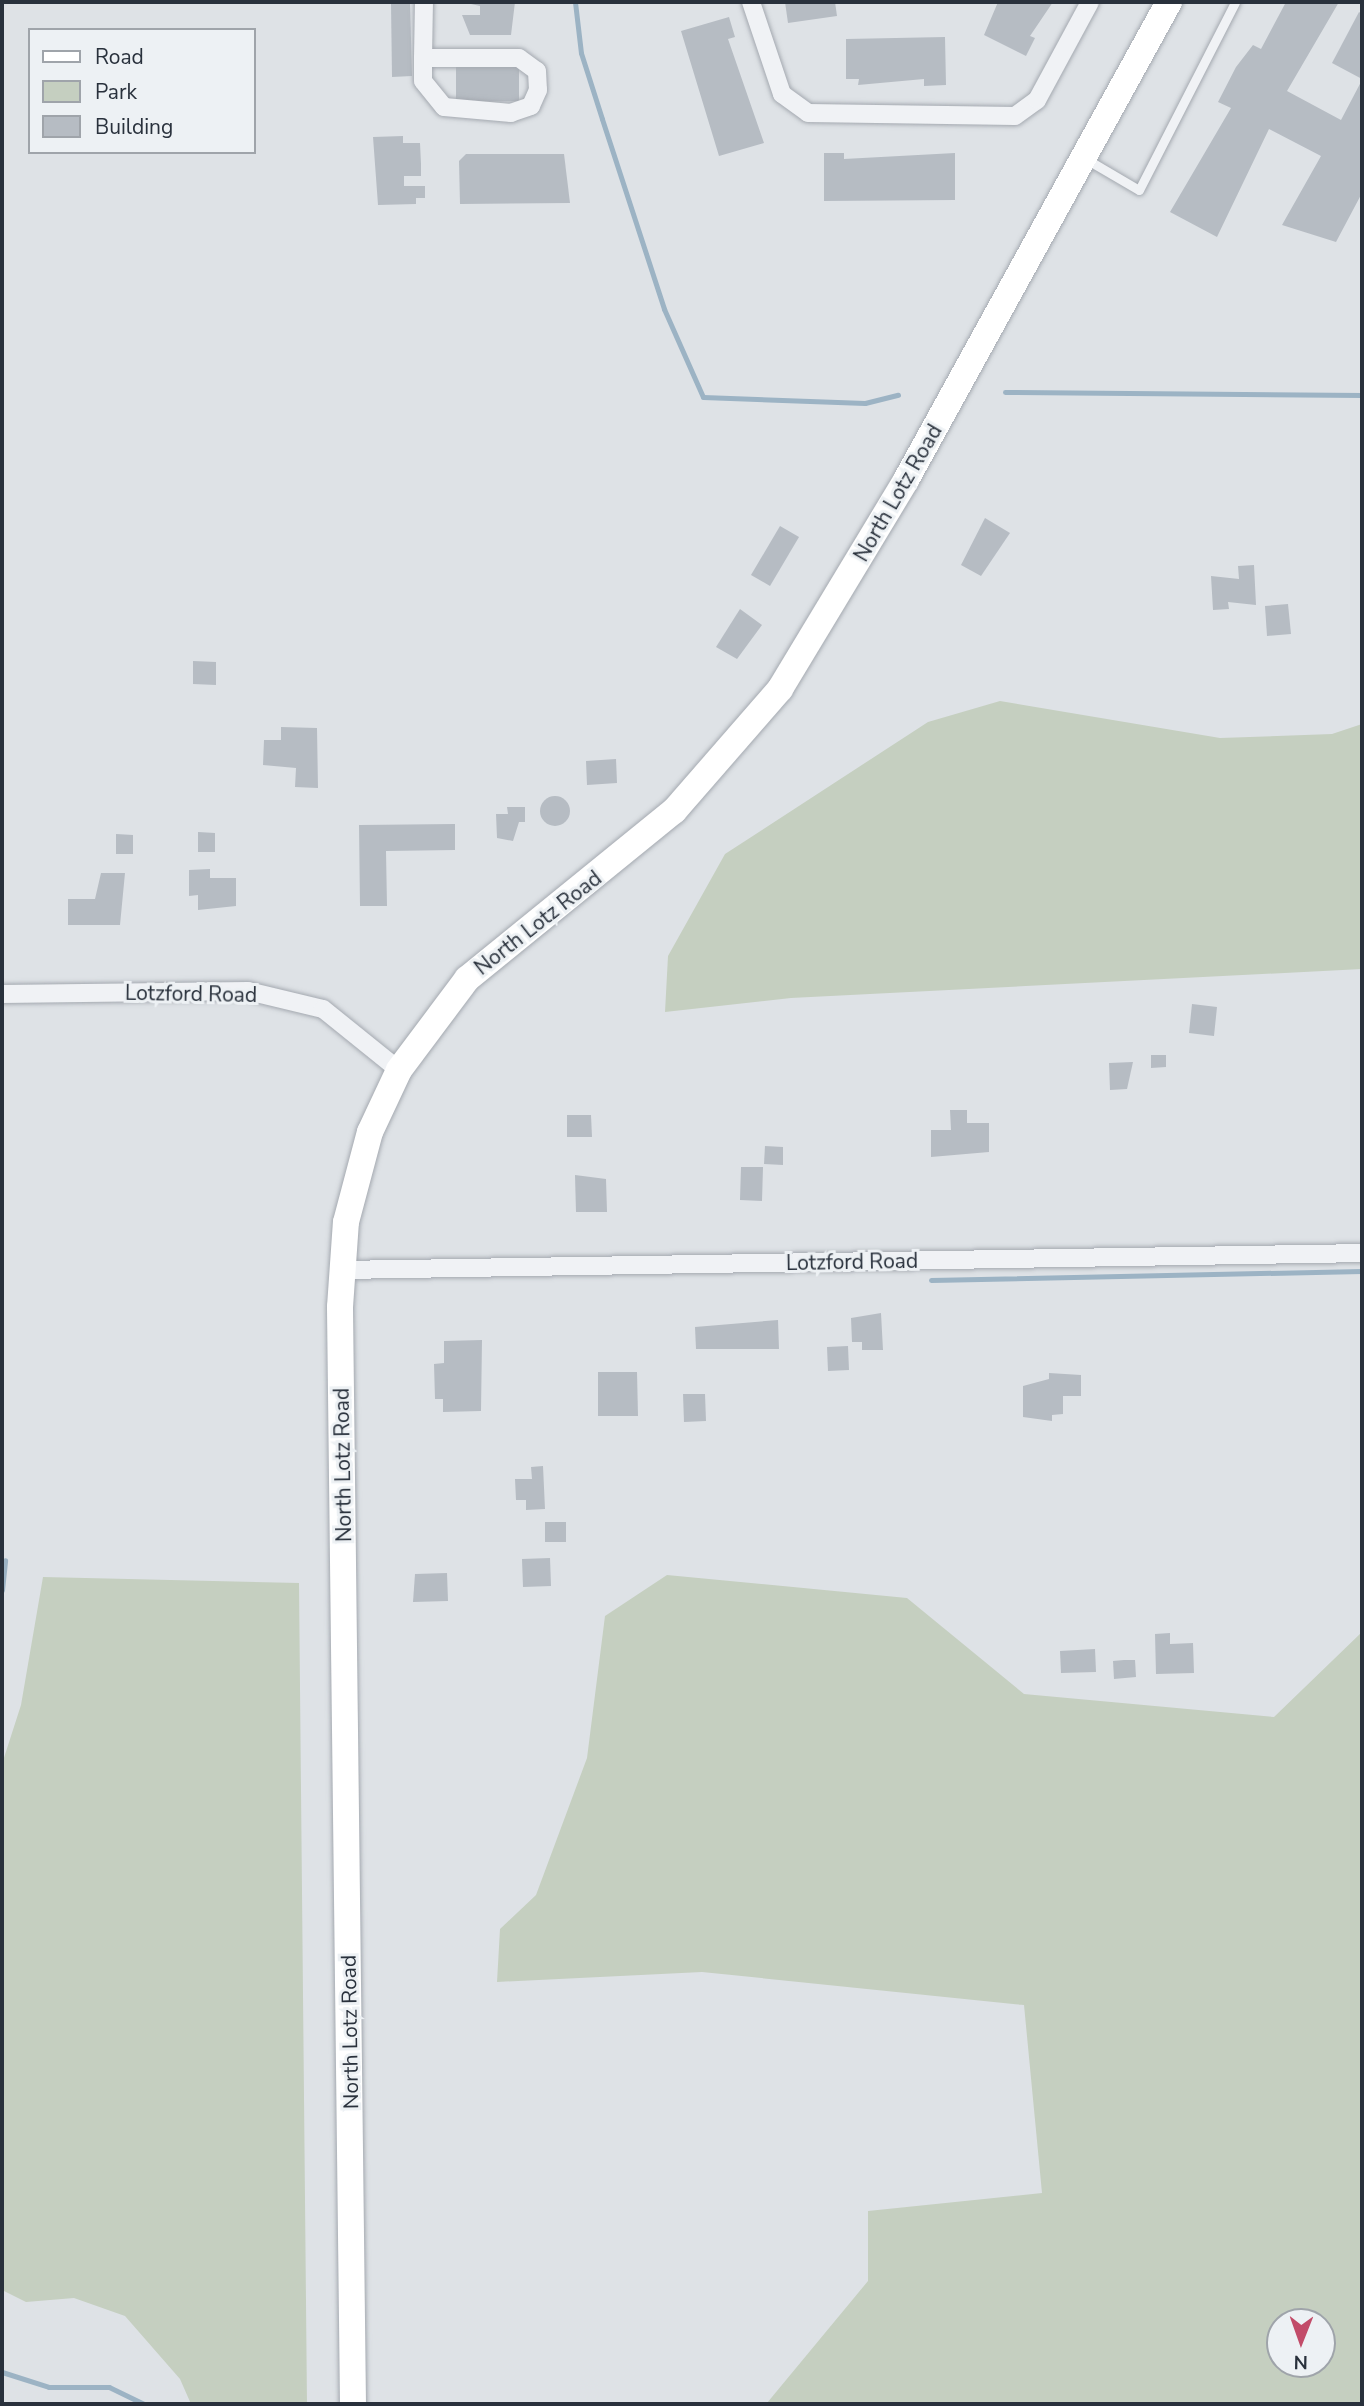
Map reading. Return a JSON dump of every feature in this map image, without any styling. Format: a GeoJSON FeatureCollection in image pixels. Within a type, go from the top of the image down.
{"type":"FeatureCollection","features":[{"type":"Feature","properties":{"kind":"street"},"geometry":{"type":"LineString","coordinates":[[423,58],[519,58],[537,71],[538,90],[519,111],[454,112],[427,91],[423,58],[424,2]]}},
{"type":"Feature","properties":{"kind":"street"},"geometry":{"type":"LineString","coordinates":[[751,2],[782,94],[808,113],[1023,114],[1037,100],[1090,2]]}},
{"type":"Feature","properties":{"kind":"street","name":"North Lotz Road"},"geometry":{"type":"LineString","coordinates":[[353,2404],[341,1270],[357,1173],[399,1070],[483,962],[674,811],[780,689],[1086,159],[1168,2]]}},
{"type":"Feature","properties":{"kind":"street","name":"Lotzford Road"},"geometry":{"type":"LineString","coordinates":[[2,994],[248,991],[323,1009],[399,1070]]}},
{"type":"Feature","properties":{"kind":"street","name":"Lotzford Road"},"geometry":{"type":"LineString","coordinates":[[341,1270],[1362,1253]]}},
{"type":"Feature","properties":{"kind":"lane"},"geometry":{"type":"LineString","coordinates":[[1086,159],[1139,190],[1235,2]]}},
{"type":"Feature","properties":{"kind":"green space"},"geometry":{"type":"Polygon","coordinates":[[[1000,701],[1220,738],[1332,734],[1362,724],[1362,969],[791,998],[665,1012],[668,956],[725,854],[928,722],[1000,701]]]}},
{"type":"Feature","properties":{"kind":"green space"},"geometry":{"type":"Polygon","coordinates":[[[667,1575],[907,1598],[1024,1694],[1274,1717],[1362,1632],[1362,2404],[759,2404],[767,2403],[868,2281],[868,2211],[1042,2193],[1024,2005],[702,1972],[497,1982],[500,1929],[536,1895],[587,1758],[605,1616],[667,1575]]]}},
{"type":"Feature","properties":{"kind":"green space"},"geometry":{"type":"Polygon","coordinates":[[[43,1577],[299,1583],[307,2404],[191,2404],[180,2379],[125,2316],[74,2298],[26,2302],[2,2290],[2,1764],[21,1705],[43,1577]]]}},
{"type":"Feature","properties":{"kind":"building"},"geometry":{"type":"Polygon","coordinates":[[[410,2],[412,76],[392,77],[391,3],[410,2]]]}},
{"type":"Feature","properties":{"kind":"building"},"geometry":{"type":"Polygon","coordinates":[[[462,2],[515,2],[511,35],[470,35],[462,15],[480,15],[480,6],[462,2]]]}},
{"type":"Feature","properties":{"kind":"building"},"geometry":{"type":"Polygon","coordinates":[[[785,2],[835,2],[837,16],[788,23],[785,2]]]}},
{"type":"Feature","properties":{"kind":"building"},"geometry":{"type":"Polygon","coordinates":[[[998,2],[1053,2],[1030,36],[1035,38],[1026,56],[984,35],[998,2]]]}},
{"type":"Feature","properties":{"kind":"building"},"geometry":{"type":"Polygon","coordinates":[[[1286,2],[1339,2],[1287,91],[1341,120],[1362,80],[1362,193],[1336,242],[1282,225],[1321,156],[1269,129],[1217,237],[1170,212],[1231,108],[1218,102],[1236,67],[1253,45],[1261,49],[1286,2]]]}},
{"type":"Feature","properties":{"kind":"building"},"geometry":{"type":"Polygon","coordinates":[[[1359,12],[1362,14],[1362,79],[1332,63],[1359,12]]]}},
{"type":"Feature","properties":{"kind":"building"},"geometry":{"type":"Polygon","coordinates":[[[729,17],[735,37],[728,39],[764,143],[719,156],[681,31],[729,17]]]}},
{"type":"Feature","properties":{"kind":"building"},"geometry":{"type":"Polygon","coordinates":[[[945,37],[946,85],[924,86],[924,79],[858,85],[859,79],[846,79],[846,39],[945,37]]]}},
{"type":"Feature","properties":{"kind":"building"},"geometry":{"type":"Polygon","coordinates":[[[456,66],[519,66],[519,101],[456,102],[456,66]]]}},
{"type":"Feature","properties":{"kind":"building"},"geometry":{"type":"Polygon","coordinates":[[[403,136],[403,143],[420,143],[421,164],[421,176],[404,176],[404,186],[425,186],[425,198],[416,198],[416,204],[378,205],[373,137],[403,136]]]}},
{"type":"Feature","properties":{"kind":"building"},"geometry":{"type":"Polygon","coordinates":[[[824,153],[844,153],[844,159],[955,153],[955,200],[824,201],[824,153]]]}},
{"type":"Feature","properties":{"kind":"building"},"geometry":{"type":"Polygon","coordinates":[[[466,154],[564,154],[570,203],[460,204],[459,161],[466,154]]]}},
{"type":"Feature","properties":{"kind":"building"},"geometry":{"type":"Polygon","coordinates":[[[985,518],[1010,533],[981,576],[961,565],[985,518]]]}},
{"type":"Feature","properties":{"kind":"building"},"geometry":{"type":"Polygon","coordinates":[[[780,526],[799,537],[770,586],[751,575],[780,526]]]}},
{"type":"Feature","properties":{"kind":"building"},"geometry":{"type":"Polygon","coordinates":[[[1254,565],[1256,605],[1228,602],[1229,609],[1213,610],[1211,576],[1239,579],[1238,566],[1254,565]]]}},
{"type":"Feature","properties":{"kind":"building"},"geometry":{"type":"Polygon","coordinates":[[[1288,604],[1291,634],[1267,636],[1265,606],[1288,604]]]}},
{"type":"Feature","properties":{"kind":"building"},"geometry":{"type":"Polygon","coordinates":[[[740,609],[762,625],[737,659],[716,647],[740,609]]]}},
{"type":"Feature","properties":{"kind":"building"},"geometry":{"type":"Polygon","coordinates":[[[193,661],[216,662],[216,685],[193,684],[193,661]]]}},
{"type":"Feature","properties":{"kind":"building"},"geometry":{"type":"Polygon","coordinates":[[[281,727],[317,728],[318,788],[295,787],[296,768],[263,765],[264,740],[281,740],[281,727]]]}},
{"type":"Feature","properties":{"kind":"building"},"geometry":{"type":"Polygon","coordinates":[[[616,759],[617,783],[587,785],[586,761],[616,759]]]}},
{"type":"Feature","properties":{"kind":"building"},"geometry":{"type":"Polygon","coordinates":[[[555,796],[566,800],[570,811],[566,822],[555,826],[544,822],[540,811],[544,800],[555,796]]]}},
{"type":"Feature","properties":{"kind":"building"},"geometry":{"type":"Polygon","coordinates":[[[507,807],[525,807],[525,822],[519,822],[513,841],[497,838],[496,814],[508,814],[507,807]]]}},
{"type":"Feature","properties":{"kind":"building"},"geometry":{"type":"Polygon","coordinates":[[[455,824],[455,850],[386,851],[387,906],[360,906],[359,825],[455,824]]]}},
{"type":"Feature","properties":{"kind":"building"},"geometry":{"type":"Polygon","coordinates":[[[198,832],[215,833],[215,852],[198,852],[198,832]]]}},
{"type":"Feature","properties":{"kind":"building"},"geometry":{"type":"Polygon","coordinates":[[[116,834],[133,835],[133,854],[116,854],[116,834]]]}},
{"type":"Feature","properties":{"kind":"building"},"geometry":{"type":"Polygon","coordinates":[[[210,869],[210,878],[236,878],[236,906],[198,910],[198,895],[189,896],[189,870],[210,869]]]}},
{"type":"Feature","properties":{"kind":"building"},"geometry":{"type":"Polygon","coordinates":[[[101,873],[125,873],[120,925],[68,925],[68,899],[95,899],[101,873]]]}},
{"type":"Feature","properties":{"kind":"building"},"geometry":{"type":"Polygon","coordinates":[[[1192,1004],[1217,1007],[1214,1036],[1189,1033],[1192,1004]]]}},
{"type":"Feature","properties":{"kind":"building"},"geometry":{"type":"Polygon","coordinates":[[[1151,1055],[1166,1055],[1166,1067],[1151,1068],[1151,1055]]]}},
{"type":"Feature","properties":{"kind":"building"},"geometry":{"type":"Polygon","coordinates":[[[1133,1062],[1127,1089],[1110,1090],[1109,1063],[1133,1062]]]}},
{"type":"Feature","properties":{"kind":"building"},"geometry":{"type":"Polygon","coordinates":[[[950,1110],[967,1110],[967,1123],[989,1123],[989,1152],[931,1157],[931,1130],[951,1130],[950,1110]]]}},
{"type":"Feature","properties":{"kind":"building"},"geometry":{"type":"Polygon","coordinates":[[[567,1115],[591,1115],[592,1137],[567,1137],[567,1115]]]}},
{"type":"Feature","properties":{"kind":"building"},"geometry":{"type":"Polygon","coordinates":[[[765,1146],[783,1147],[783,1165],[764,1164],[765,1146]]]}},
{"type":"Feature","properties":{"kind":"building"},"geometry":{"type":"Polygon","coordinates":[[[741,1167],[763,1167],[762,1201],[740,1200],[741,1167]]]}},
{"type":"Feature","properties":{"kind":"building"},"geometry":{"type":"Polygon","coordinates":[[[575,1175],[606,1179],[607,1212],[576,1212],[575,1175]]]}},
{"type":"Feature","properties":{"kind":"building"},"geometry":{"type":"Polygon","coordinates":[[[881,1313],[883,1350],[862,1350],[862,1342],[852,1342],[851,1318],[881,1313]]]}},
{"type":"Feature","properties":{"kind":"building"},"geometry":{"type":"Polygon","coordinates":[[[778,1320],[779,1349],[696,1349],[695,1327],[778,1320]]]}},
{"type":"Feature","properties":{"kind":"building"},"geometry":{"type":"Polygon","coordinates":[[[482,1340],[481,1411],[443,1412],[443,1399],[435,1399],[434,1364],[444,1363],[444,1341],[482,1340]]]}},
{"type":"Feature","properties":{"kind":"building"},"geometry":{"type":"Polygon","coordinates":[[[848,1346],[849,1370],[828,1371],[827,1347],[848,1346]]]}},
{"type":"Feature","properties":{"kind":"building"},"geometry":{"type":"Polygon","coordinates":[[[598,1372],[637,1372],[638,1416],[598,1416],[598,1372]]]}},
{"type":"Feature","properties":{"kind":"building"},"geometry":{"type":"Polygon","coordinates":[[[1049,1373],[1081,1375],[1081,1396],[1063,1396],[1063,1414],[1052,1415],[1052,1421],[1023,1417],[1023,1386],[1049,1379],[1049,1373]]]}},
{"type":"Feature","properties":{"kind":"building"},"geometry":{"type":"Polygon","coordinates":[[[683,1394],[705,1394],[706,1421],[684,1422],[683,1394]]]}},
{"type":"Feature","properties":{"kind":"building"},"geometry":{"type":"Polygon","coordinates":[[[543,1466],[545,1509],[526,1510],[526,1500],[516,1500],[515,1479],[532,1479],[531,1467],[543,1466]]]}},
{"type":"Feature","properties":{"kind":"building"},"geometry":{"type":"Polygon","coordinates":[[[545,1522],[566,1522],[566,1542],[545,1542],[545,1522]]]}},
{"type":"Feature","properties":{"kind":"building"},"geometry":{"type":"Polygon","coordinates":[[[550,1558],[551,1586],[523,1587],[522,1559],[550,1558]]]}},
{"type":"Feature","properties":{"kind":"building"},"geometry":{"type":"Polygon","coordinates":[[[447,1573],[448,1601],[413,1602],[415,1574],[447,1573]]]}},
{"type":"Feature","properties":{"kind":"building"},"geometry":{"type":"Polygon","coordinates":[[[1170,1633],[1170,1644],[1193,1643],[1194,1673],[1156,1674],[1155,1634],[1170,1633]]]}},
{"type":"Feature","properties":{"kind":"building"},"geometry":{"type":"Polygon","coordinates":[[[1095,1649],[1096,1672],[1061,1673],[1060,1651],[1095,1649]]]}},
{"type":"Feature","properties":{"kind":"building"},"geometry":{"type":"Polygon","coordinates":[[[1135,1660],[1136,1677],[1114,1679],[1113,1661],[1135,1660]]]}},
{"type":"Feature","properties":{"kind":"waterway"},"geometry":{"type":"LineString","coordinates":[[575,2],[581,53],[602,119],[664,309],[703,397],[865,403],[898,395]]}},
{"type":"Feature","properties":{"kind":"waterway"},"geometry":{"type":"LineString","coordinates":[[1005,392],[1362,395]]}},
{"type":"Feature","properties":{"kind":"waterway"},"geometry":{"type":"LineString","coordinates":[[931,1280],[1362,1271]]}},
{"type":"Feature","properties":{"kind":"waterway"},"geometry":{"type":"LineString","coordinates":[[2,1590],[5,1560]]}},
{"type":"Feature","properties":{"kind":"waterway"},"geometry":{"type":"LineString","coordinates":[[2,2372],[49,2387],[109,2387],[144,2404]]}}]}
